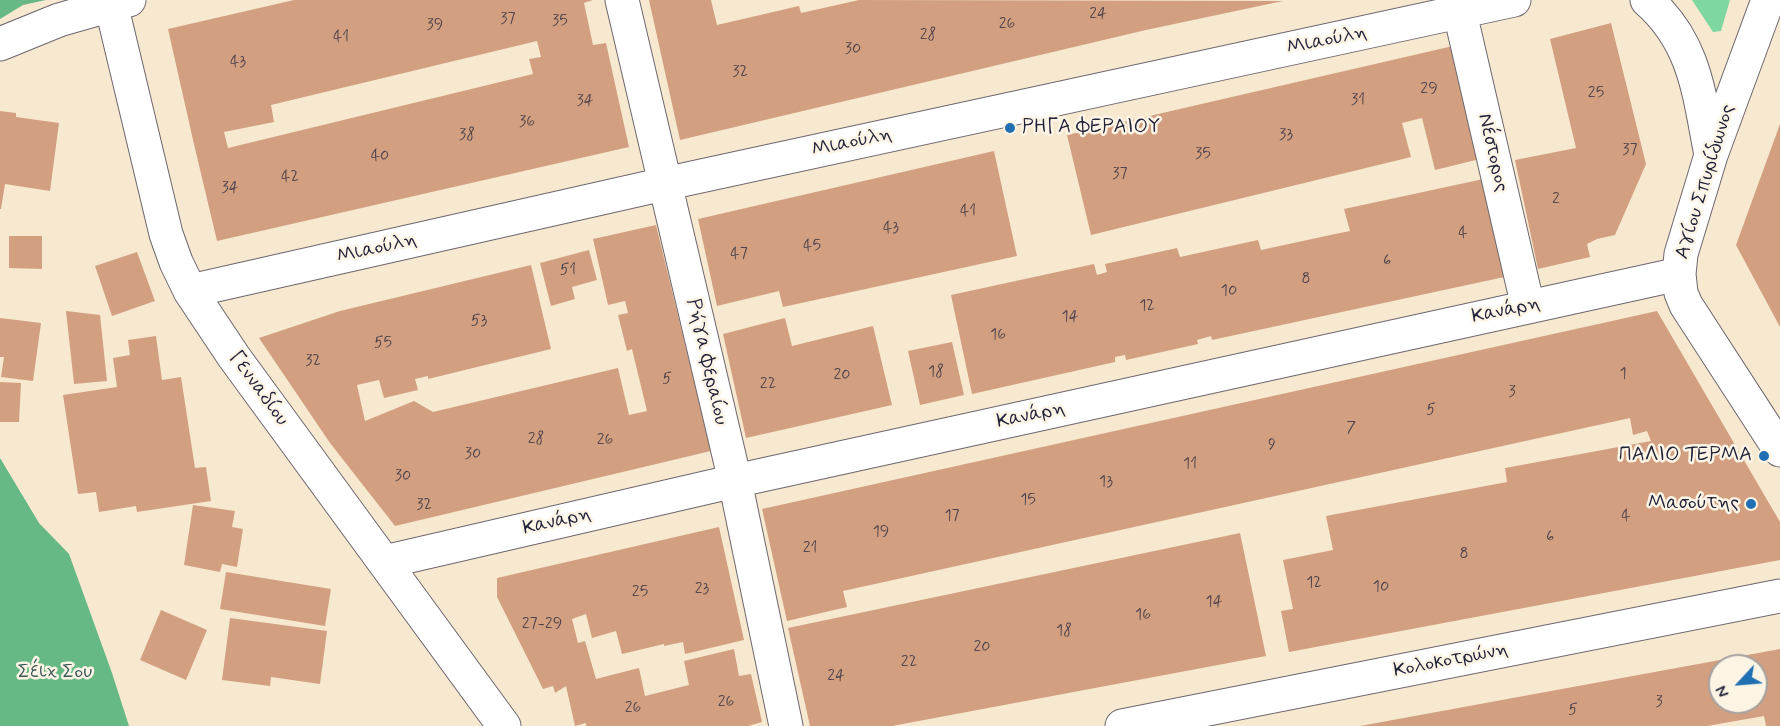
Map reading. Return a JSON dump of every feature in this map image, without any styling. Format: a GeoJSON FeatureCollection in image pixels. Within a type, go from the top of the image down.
{"type":"FeatureCollection","features":[{"type":"Feature","properties":{"kind":"street","name":"Ρήγα Φεραίου"},"geometry":{"type":"LineString","coordinates":[[622,0],[735,481],[786,726]]}},
{"type":"Feature","properties":{"kind":"street","name":"Μιαούλη"},"geometry":{"type":"LineString","coordinates":[[190,291],[1458,6],[1514,0]]}},
{"type":"Feature","properties":{"kind":"street"},"geometry":{"type":"LineString","coordinates":[[1647,0],[1675,30],[1686,52],[1694,74],[1711,155]]}},
{"type":"Feature","properties":{"kind":"street","name":"Αγίου Σπυρίδωνος"},"geometry":{"type":"LineString","coordinates":[[1768,0],[1711,155],[1681,254],[1679,274],[1681,292],[1686,305],[1766,404],[1780,450]]}},
{"type":"Feature","properties":{"kind":"street"},"geometry":{"type":"LineString","coordinates":[[0,44],[59,20],[120,2]]}},
{"type":"Feature","properties":{"kind":"street","name":"Γενναδίου"},"geometry":{"type":"LineString","coordinates":[[120,2],[166,234],[190,291],[234,357],[504,726]]}},
{"type":"Feature","properties":{"kind":"street","name":"Νέστορος"},"geometry":{"type":"LineString","coordinates":[[1458,6],[1528,307]]}},
{"type":"Feature","properties":{"kind":"street","name":"Κανάρη"},"geometry":{"type":"LineString","coordinates":[[384,561],[735,481],[1679,274]]}},
{"type":"Feature","properties":{"kind":"street","name":"Κολοκοτρώνη"},"geometry":{"type":"LineString","coordinates":[[1122,726],[1780,596]]}},
{"type":"Feature","properties":{"kind":"green space"},"geometry":{"type":"Polygon","coordinates":[[[0,0],[46,0],[23,5],[0,19],[0,0]]]}},
{"type":"Feature","properties":{"kind":"green space"},"geometry":{"type":"Polygon","coordinates":[[[1692,0],[1730,0],[1721,31],[1713,32],[1692,0]]]}},
{"type":"Feature","properties":{"kind":"green space","name":"Σέιχ Σου"},"geometry":{"type":"Polygon","coordinates":[[[0,458],[39,523],[69,554],[129,726],[0,726],[0,458]]]}},
{"type":"Feature","properties":{"kind":"building"},"geometry":{"type":"Polygon","coordinates":[[[294,0],[593,0],[584,3],[593,45],[606,43],[629,147],[217,241],[168,29],[294,0]],[[537,41],[271,105],[274,122],[224,132],[228,148],[533,74],[529,59],[541,57],[537,41]]]}},
{"type":"Feature","properties":{"kind":"building"},"geometry":{"type":"Polygon","coordinates":[[[649,0],[711,0],[717,25],[799,6],[801,13],[859,0],[1283,1],[1146,30],[680,140],[649,0]]]}},
{"type":"Feature","properties":{"kind":"building"},"geometry":{"type":"Polygon","coordinates":[[[1611,23],[1646,164],[1615,235],[1587,244],[1590,257],[1538,269],[1515,160],[1576,148],[1550,39],[1611,23]]]}},
{"type":"Feature","properties":{"kind":"building"},"geometry":{"type":"Polygon","coordinates":[[[1453,46],[1480,159],[1435,170],[1422,118],[1402,123],[1411,157],[1091,235],[1067,135],[1453,46]]]}},
{"type":"Feature","properties":{"kind":"building"},"geometry":{"type":"Polygon","coordinates":[[[0,111],[16,113],[16,117],[59,123],[50,191],[5,184],[1,209],[0,209],[0,111]]]}},
{"type":"Feature","properties":{"kind":"building"},"geometry":{"type":"Polygon","coordinates":[[[1780,124],[1780,327],[1736,245],[1780,124]]]}},
{"type":"Feature","properties":{"kind":"building"},"geometry":{"type":"Polygon","coordinates":[[[994,151],[1017,256],[783,307],[779,291],[717,306],[698,219],[994,151]]]}},
{"type":"Feature","properties":{"kind":"building"},"geometry":{"type":"Polygon","coordinates":[[[1488,178],[1509,276],[1212,340],[1211,336],[1197,340],[1198,344],[1126,360],[1125,355],[1115,357],[1115,362],[972,394],[951,295],[1094,264],[1097,275],[1107,272],[1105,264],[1177,248],[1180,257],[1258,240],[1261,250],[1350,231],[1344,209],[1488,178]]]}},
{"type":"Feature","properties":{"kind":"building"},"geometry":{"type":"Polygon","coordinates":[[[656,225],[711,451],[395,526],[330,443],[259,338],[340,311],[531,265],[551,349],[428,379],[428,376],[415,379],[418,390],[384,398],[379,380],[357,385],[365,421],[414,401],[433,412],[618,368],[629,415],[647,411],[632,349],[627,351],[618,315],[628,313],[625,301],[608,305],[593,239],[656,225]]]}},
{"type":"Feature","properties":{"kind":"building"},"geometry":{"type":"Polygon","coordinates":[[[9,236],[42,236],[42,269],[9,268],[9,236]]]}},
{"type":"Feature","properties":{"kind":"building"},"geometry":{"type":"Polygon","coordinates":[[[589,250],[597,280],[572,287],[575,299],[551,306],[540,263],[589,250]]]}},
{"type":"Feature","properties":{"kind":"building"},"geometry":{"type":"Polygon","coordinates":[[[137,252],[155,301],[112,316],[95,266],[137,252]]]}},
{"type":"Feature","properties":{"kind":"building"},"geometry":{"type":"Polygon","coordinates":[[[66,311],[100,315],[107,381],[74,384],[66,311]]]}},
{"type":"Feature","properties":{"kind":"building"},"geometry":{"type":"Polygon","coordinates":[[[1657,311],[1780,522],[1780,560],[1289,652],[1281,611],[1293,609],[1283,560],[1333,550],[1326,516],[1507,482],[1505,468],[1651,441],[1647,431],[1633,435],[1630,418],[843,591],[847,607],[787,621],[762,509],[1657,311]]]}},
{"type":"Feature","properties":{"kind":"building"},"geometry":{"type":"Polygon","coordinates":[[[0,318],[41,323],[33,381],[1,377],[4,357],[0,357],[0,318]]]}},
{"type":"Feature","properties":{"kind":"building"},"geometry":{"type":"Polygon","coordinates":[[[785,318],[792,346],[873,326],[892,405],[746,438],[723,334],[785,318]]]}},
{"type":"Feature","properties":{"kind":"building"},"geometry":{"type":"Polygon","coordinates":[[[156,336],[162,380],[181,377],[195,468],[206,467],[211,501],[137,512],[136,506],[99,512],[96,492],[78,494],[63,395],[117,387],[113,358],[130,355],[128,340],[156,336]]]}},
{"type":"Feature","properties":{"kind":"building"},"geometry":{"type":"Polygon","coordinates":[[[952,342],[964,395],[920,405],[908,351],[952,342]]]}},
{"type":"Feature","properties":{"kind":"building"},"geometry":{"type":"Polygon","coordinates":[[[0,382],[21,383],[19,422],[0,422],[0,382]]]}},
{"type":"Feature","properties":{"kind":"building"},"geometry":{"type":"Polygon","coordinates":[[[193,505],[235,511],[232,527],[243,529],[237,567],[222,564],[220,572],[184,565],[193,505]]]}},
{"type":"Feature","properties":{"kind":"building"},"geometry":{"type":"Polygon","coordinates":[[[719,527],[744,640],[685,654],[683,642],[622,654],[616,631],[592,638],[586,614],[572,619],[578,643],[585,641],[596,679],[639,668],[645,696],[689,685],[684,661],[734,649],[739,676],[751,674],[762,722],[748,726],[586,726],[586,723],[575,726],[566,686],[555,693],[553,686],[543,689],[497,597],[497,578],[719,527]]]}},
{"type":"Feature","properties":{"kind":"building"},"geometry":{"type":"Polygon","coordinates":[[[1240,533],[1266,656],[892,726],[810,726],[788,628],[1240,533]]]}},
{"type":"Feature","properties":{"kind":"building"},"geometry":{"type":"Polygon","coordinates":[[[226,572],[331,589],[325,626],[220,609],[226,572]]]}},
{"type":"Feature","properties":{"kind":"building"},"geometry":{"type":"Polygon","coordinates":[[[161,610],[207,630],[186,680],[140,660],[161,610]]]}},
{"type":"Feature","properties":{"kind":"building"},"geometry":{"type":"Polygon","coordinates":[[[230,618],[327,631],[320,684],[271,677],[270,686],[222,680],[230,618]]]}},
{"type":"Feature","properties":{"kind":"building"},"geometry":{"type":"Polygon","coordinates":[[[1780,649],[1780,726],[1766,726],[1764,716],[1707,726],[1360,726],[1708,662],[1708,714],[1768,714],[1768,654],[1753,654],[1780,649]]]}},
{"type":"Feature","properties":{"kind":"place","name":"ΡΗΓΑ ΦΕΡΑΙΟΥ"},"geometry":{"type":"Point","coordinates":[1010,128]}},
{"type":"Feature","properties":{"kind":"place","name":"ΠΑΛΙΟ ΤΕΡΜΑ"},"geometry":{"type":"Point","coordinates":[1764,456]}},
{"type":"Feature","properties":{"kind":"place","name":"Μασούτης"},"geometry":{"type":"Point","coordinates":[1751,504]}}]}
